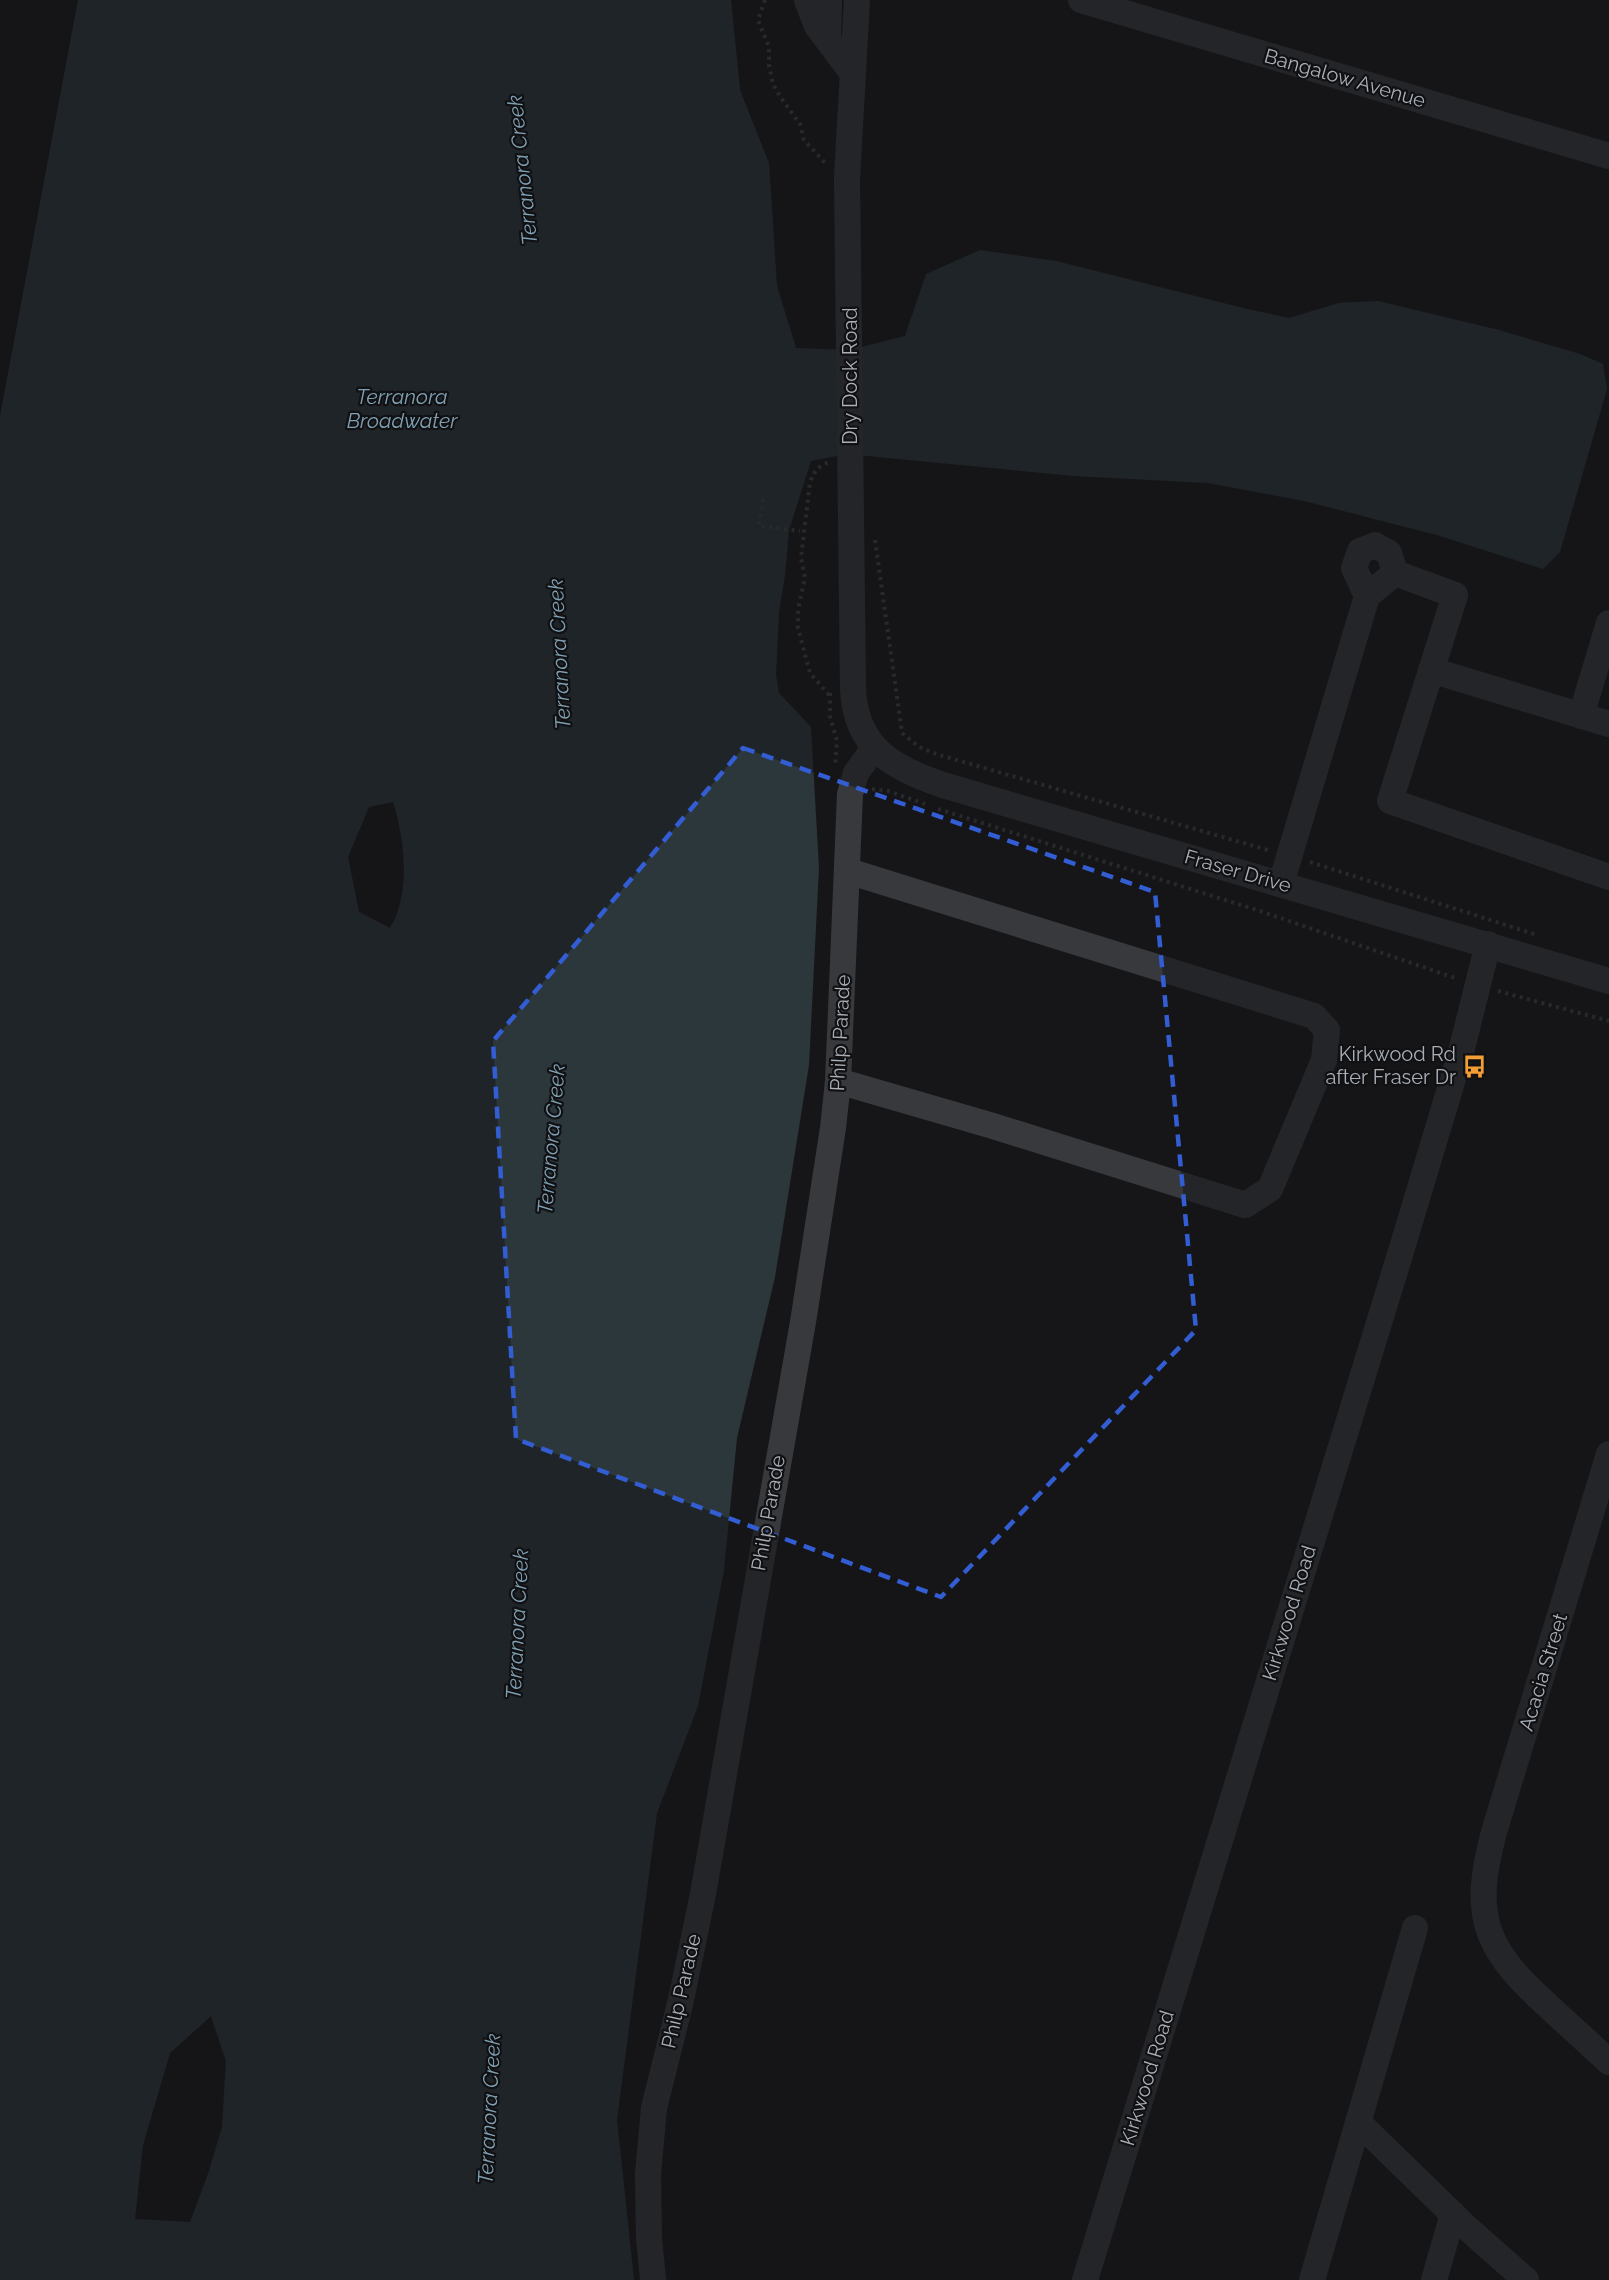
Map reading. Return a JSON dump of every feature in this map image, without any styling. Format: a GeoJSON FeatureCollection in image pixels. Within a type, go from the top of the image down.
{"type":"FeatureCollection","features":[{"type":"Feature","properties":{"kind":"street"},"geometry":{"type":"LineString","coordinates":[[807,0],[817,26],[853,74]]}},
{"type":"Feature","properties":{"kind":"street"},"geometry":{"type":"LineString","coordinates":[[828,39],[829,0]]}},
{"type":"Feature","properties":{"kind":"street","name":"Dry Dock Road"},"geometry":{"type":"LineString","coordinates":[[857,0],[847,178],[854,699],[859,723],[874,748]]}},
{"type":"Feature","properties":{"kind":"street","name":"Bangalow Avenue"},"geometry":{"type":"LineString","coordinates":[[1081,0],[1609,156]]}},
{"type":"Feature","properties":{"kind":"street"},"geometry":{"type":"LineString","coordinates":[[1366,596],[1354,568],[1360,551],[1375,545],[1389,553],[1395,573]]}},
{"type":"Feature","properties":{"kind":"street"},"geometry":{"type":"LineString","coordinates":[[1281,884],[1366,596],[1395,573]]}},
{"type":"Feature","properties":{"kind":"street"},"geometry":{"type":"LineString","coordinates":[[1395,573],[1455,596],[1390,801],[1609,877]]}},
{"type":"Feature","properties":{"kind":"street"},"geometry":{"type":"LineString","coordinates":[[1581,716],[1609,623]]}},
{"type":"Feature","properties":{"kind":"street"},"geometry":{"type":"LineString","coordinates":[[1431,670],[1609,724]]}},
{"type":"Feature","properties":{"kind":"street","name":"Philp Parade"},"geometry":{"type":"LineString","coordinates":[[653,2280],[649,2238],[648,2174],[654,2108],[681,2000],[703,1894],[803,1322],[834,1128],[848,871],[849,804],[852,783],[861,765],[874,748]]}},
{"type":"Feature","properties":{"kind":"street","name":"Fraser Drive"},"geometry":{"type":"LineString","coordinates":[[874,748],[894,764],[923,778],[1609,981]]}},
{"type":"Feature","properties":{"kind":"street"},"geometry":{"type":"LineString","coordinates":[[838,1081],[993,1126],[1245,1205],[1270,1189],[1324,1060],[1327,1030],[1314,1016],[848,871]]}},
{"type":"Feature","properties":{"kind":"street","name":"Kirkwood Road"},"geometry":{"type":"LineString","coordinates":[[1085,2280],[1461,1052],[1488,944]]}},
{"type":"Feature","properties":{"kind":"street","name":"Acacia Street"},"geometry":{"type":"LineString","coordinates":[[1609,1454],[1599,1524],[1494,1832],[1485,1868],[1483,1891],[1486,1918],[1496,1949],[1504,1962],[1524,1984],[1609,2062]]}},
{"type":"Feature","properties":{"kind":"street"},"geometry":{"type":"LineString","coordinates":[[1312,2280],[1415,1928]]}},
{"type":"Feature","properties":{"kind":"street"},"geometry":{"type":"LineString","coordinates":[[1358,2122],[1453,2214],[1526,2280]]}},
{"type":"Feature","properties":{"kind":"street"},"geometry":{"type":"LineString","coordinates":[[1434,2280],[1453,2214]]}},
{"type":"Feature","properties":{"kind":"path"},"geometry":{"type":"LineString","coordinates":[[765,0],[759,20],[769,47],[769,65],[773,84],[800,124],[804,140],[832,170]]}},
{"type":"Feature","properties":{"kind":"path"},"geometry":{"type":"LineString","coordinates":[[830,695],[810,673],[801,645],[798,609],[805,578],[801,558],[810,482],[814,472],[820,466],[834,461]]}},
{"type":"Feature","properties":{"kind":"path"},"geometry":{"type":"LineString","coordinates":[[763,499],[759,526],[800,531]]}},
{"type":"Feature","properties":{"kind":"path"},"geometry":{"type":"LineString","coordinates":[[874,535],[902,733],[909,740],[936,754],[1289,856],[1540,936]]}},
{"type":"Feature","properties":{"kind":"path"},"geometry":{"type":"LineString","coordinates":[[865,788],[888,791],[1260,911],[1455,978]]}},
{"type":"Feature","properties":{"kind":"path"},"geometry":{"type":"LineString","coordinates":[[1497,991],[1609,1021]]}},
{"type":"Feature","properties":{"kind":"highlighted area"},"geometry":{"type":"Polygon","coordinates":[[[743,748],[1155,892],[1196,1330],[941,1597],[516,1439],[493,1041],[743,748]]]}},
{"type":"Feature","properties":{"kind":"water","name":"Terranora Broadwater"},"geometry":{"type":"Polygon","coordinates":[[[78,0],[731,0],[740,90],[769,163],[777,286],[796,348],[850,350],[905,336],[926,274],[980,250],[1056,261],[1289,318],[1339,303],[1378,301],[1499,330],[1580,354],[1603,364],[1607,389],[1560,552],[1543,569],[1437,535],[1304,501],[1208,483],[1074,476],[847,454],[811,461],[789,530],[779,612],[776,675],[779,693],[811,727],[819,868],[809,1065],[775,1277],[737,1438],[724,1570],[698,1706],[657,1813],[617,2120],[634,2280],[0,2280],[0,416],[78,0]],[[393,802],[369,807],[348,857],[359,912],[390,928],[401,899],[404,866],[401,833],[393,802]],[[211,2016],[170,2053],[143,2145],[135,2219],[190,2222],[222,2127],[226,2061],[211,2016]]]}},
{"type":"Feature","properties":{"kind":"place","name":"Kirkwood Rd after Fraser Dr"},"geometry":{"type":"Point","coordinates":[1474,1066]}},
{"type":"Feature","properties":{"kind":"water label","name":"Terranora Creek"},"geometry":{"type":"Point","coordinates":[522,170]}},
{"type":"Feature","properties":{"kind":"water label","name":"Terranora Creek"},"geometry":{"type":"Point","coordinates":[559,654]}},
{"type":"Feature","properties":{"kind":"water label","name":"Terranora Creek"},"geometry":{"type":"Point","coordinates":[551,1139]}},
{"type":"Feature","properties":{"kind":"water label","name":"Terranora Creek"},"geometry":{"type":"Point","coordinates":[517,1624]}},
{"type":"Feature","properties":{"kind":"water label","name":"Terranora Creek"},"geometry":{"type":"Point","coordinates":[489,2109]}}]}
